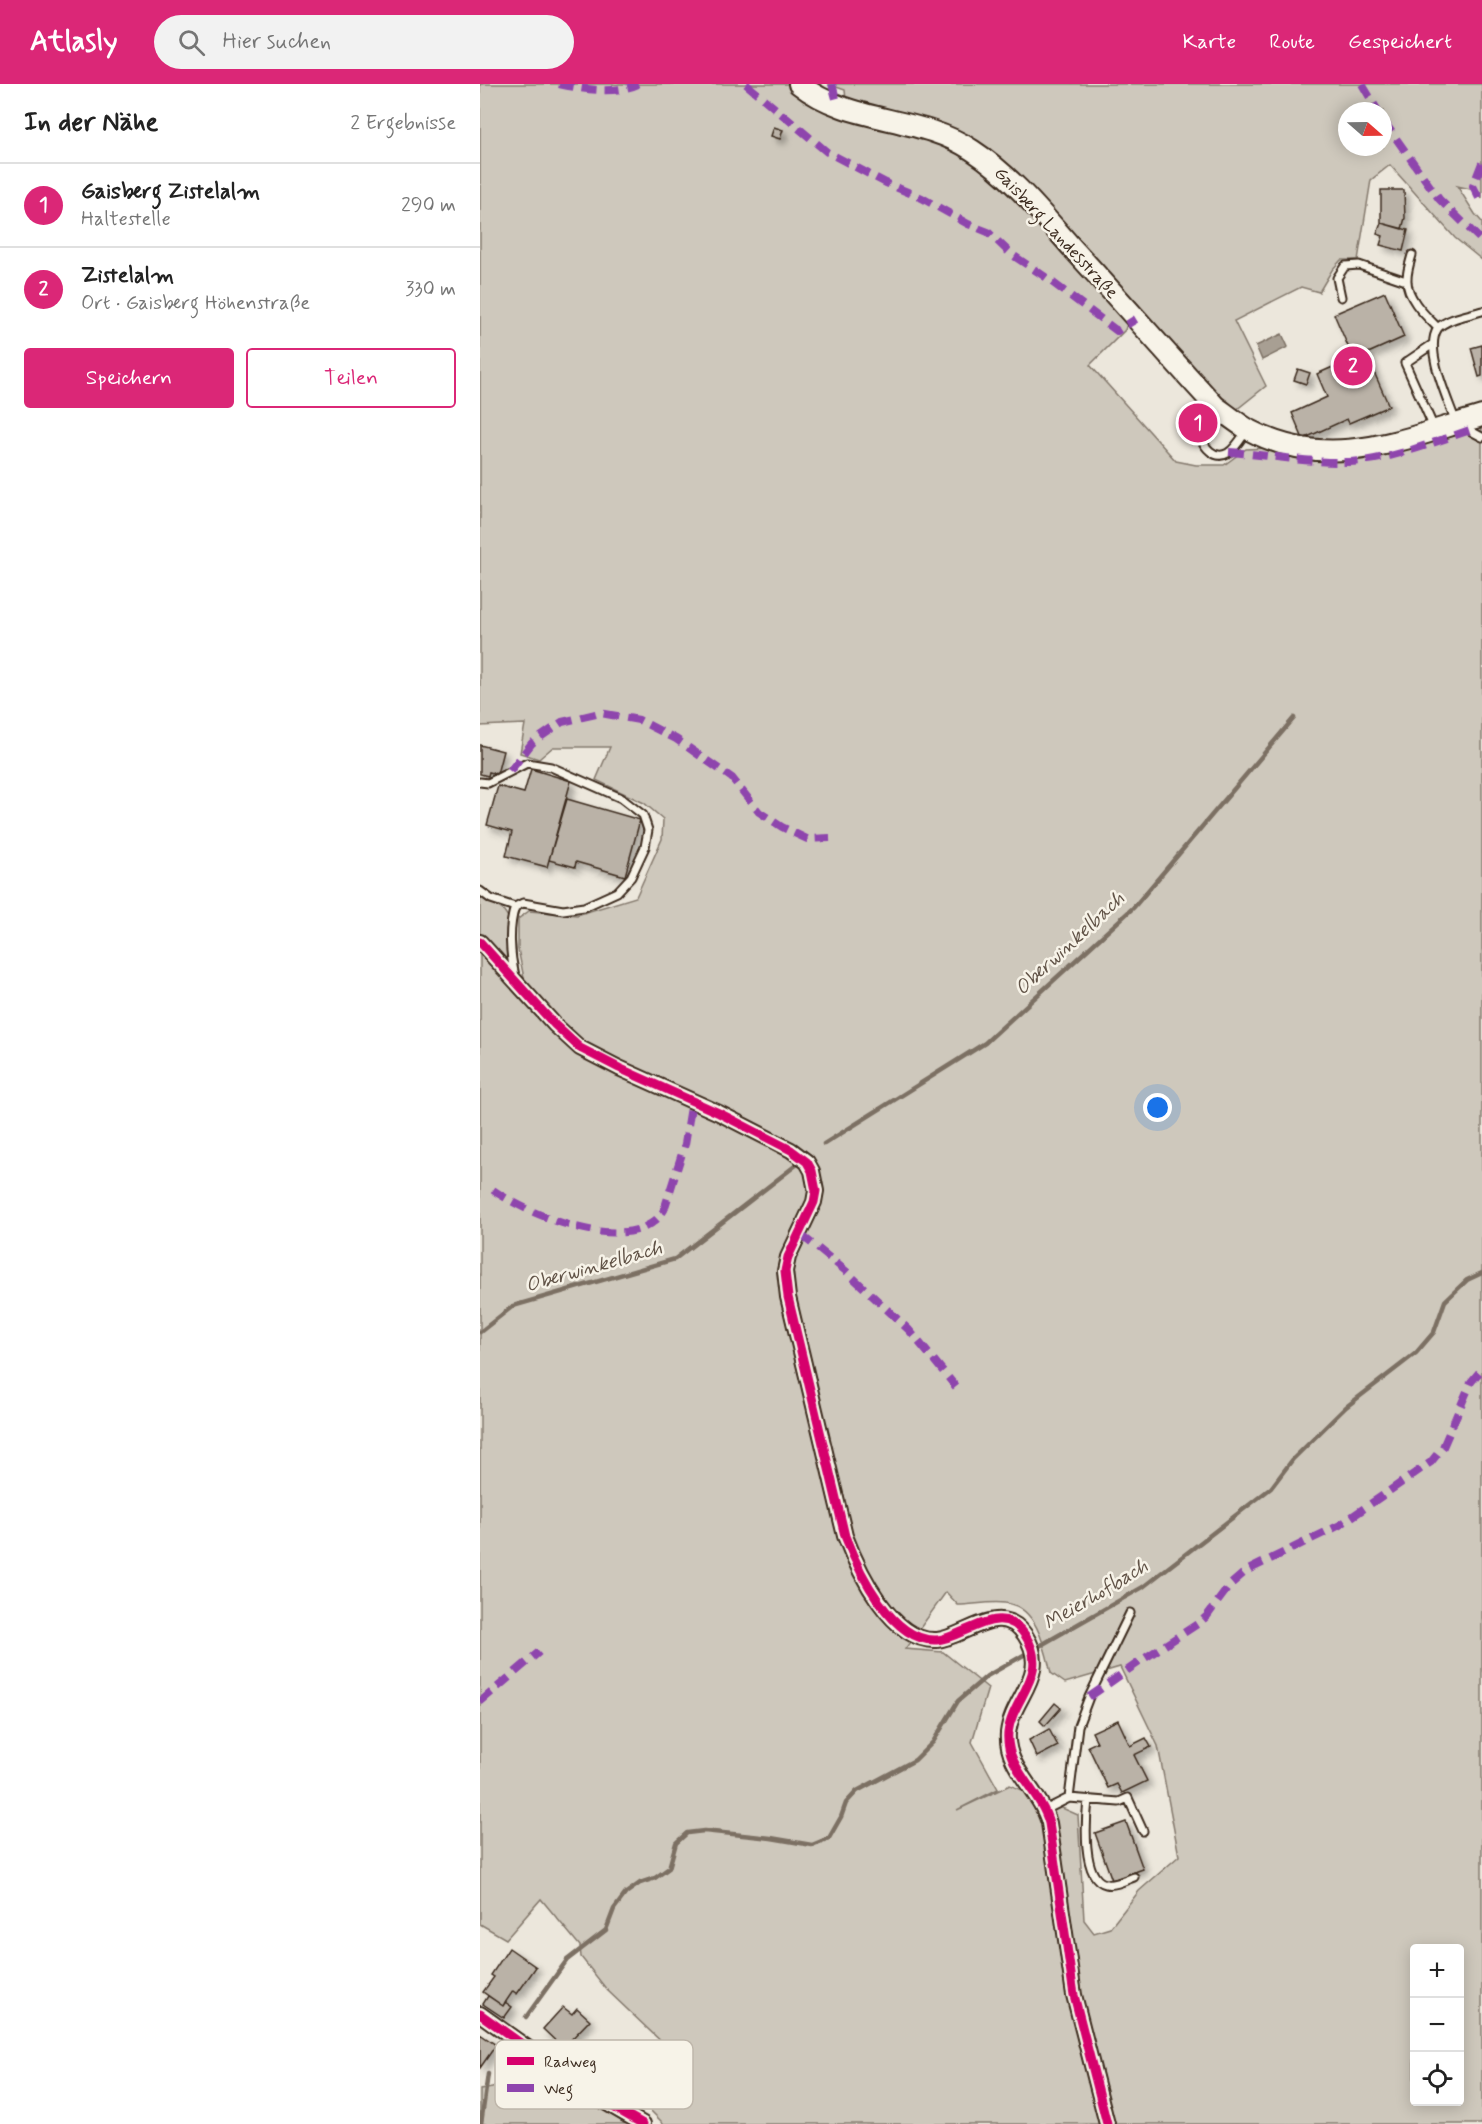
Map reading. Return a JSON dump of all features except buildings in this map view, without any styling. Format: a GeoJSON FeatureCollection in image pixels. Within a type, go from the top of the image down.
{"type":"FeatureCollection","features":[{"type":"Feature","properties":{"kind":"main road","name":"Gaisberg Landesstraße"},"geometry":{"type":"LineString","coordinates":[[799,84],[820,98],[838,106],[931,130],[962,143],[998,169],[1033,204],[1215,406],[1248,429],[1275,441],[1310,450],[1343,452],[1384,445],[1456,423]]}},
{"type":"Feature","properties":{"kind":"main road"},"geometry":{"type":"LineString","coordinates":[[1456,423],[1482,416]]}},
{"type":"Feature","properties":{"kind":"street"},"geometry":{"type":"LineString","coordinates":[[480,942],[564,1034],[586,1052],[719,1113],[791,1150],[807,1162],[814,1179],[816,1191],[814,1202],[788,1257],[785,1279],[830,1480],[851,1552],[866,1581],[885,1608],[902,1626],[916,1635],[937,1640],[981,1622],[995,1620],[1017,1626],[1029,1642],[1034,1673],[1011,1722],[1008,1747],[1014,1763],[1045,1810],[1049,1823],[1074,1995],[1107,2124]]}},
{"type":"Feature","properties":{"kind":"street"},"geometry":{"type":"LineString","coordinates":[[480,2014],[516,2040]]}},
{"type":"Feature","properties":{"kind":"street"},"geometry":{"type":"LineString","coordinates":[[617,2109],[643,2124]]}},
{"type":"Feature","properties":{"kind":"lane"},"geometry":{"type":"LineString","coordinates":[[1412,255],[1406,281],[1422,313],[1438,328]]}},
{"type":"Feature","properties":{"kind":"lane"},"geometry":{"type":"LineString","coordinates":[[1341,297],[1337,278],[1345,266],[1359,265],[1406,281]]}},
{"type":"Feature","properties":{"kind":"lane"},"geometry":{"type":"LineString","coordinates":[[1482,311],[1450,321],[1438,328],[1433,344],[1435,362],[1456,423],[1482,437]]}},
{"type":"Feature","properties":{"kind":"lane"},"geometry":{"type":"LineString","coordinates":[[1433,344],[1406,363],[1435,430]]}},
{"type":"Feature","properties":{"kind":"lane"},"geometry":{"type":"LineString","coordinates":[[1215,406],[1199,435],[1203,445],[1212,453],[1221,455],[1229,452],[1248,429]]}},
{"type":"Feature","properties":{"kind":"lane"},"geometry":{"type":"LineString","coordinates":[[480,782],[488,783],[527,763],[550,766],[621,798],[643,815],[648,830],[645,847],[631,877],[617,892],[584,907],[562,910],[523,903],[515,907],[511,920],[513,968],[518,986]]}},
{"type":"Feature","properties":{"kind":"lane"},"geometry":{"type":"LineString","coordinates":[[480,891],[515,907]]}},
{"type":"Feature","properties":{"kind":"lane"},"geometry":{"type":"LineString","coordinates":[[1069,1798],[1078,1726],[1089,1697],[1130,1613]]}},
{"type":"Feature","properties":{"kind":"lane"},"geometry":{"type":"LineString","coordinates":[[1045,1810],[1069,1798],[1119,1802],[1128,1798],[1143,1831]]}},
{"type":"Feature","properties":{"kind":"lane"},"geometry":{"type":"LineString","coordinates":[[1088,1800],[1086,1837],[1094,1874],[1107,1885],[1134,1878]]}},
{"type":"Feature","properties":{"kind":"shaded area"},"geometry":{"type":"Polygon","coordinates":[[[480,84],[811,84],[966,156],[1019,198],[1128,321],[1125,330],[1090,365],[1176,461],[1196,465],[1224,465],[1246,449],[1267,448],[1341,459],[1382,455],[1482,423],[1482,2124],[664,2124],[649,2109],[693,2109],[693,2040],[660,2040],[607,1990],[581,1957],[580,1946],[541,1899],[506,1939],[480,1924],[480,953],[516,993],[525,983],[518,949],[518,919],[529,911],[577,915],[636,897],[662,839],[663,819],[644,803],[596,780],[610,747],[553,747],[539,759],[520,753],[525,724],[480,726],[480,84]],[[946,1592],[905,1649],[943,1652],[988,1688],[972,1742],[998,1789],[957,1810],[1010,1785],[1078,1815],[1084,1920],[1094,1933],[1110,1928],[1139,1891],[1179,1856],[1158,1746],[1120,1667],[1065,1683],[1051,1673],[1038,1630],[1025,1612],[1016,1606],[993,1602],[958,1605],[946,1592]]]}},
{"type":"Feature","properties":{"kind":"shaded area"},"geometry":{"type":"Polygon","coordinates":[[[828,84],[1482,84],[1482,199],[1479,191],[1457,186],[1482,222],[1482,260],[1455,238],[1390,165],[1371,180],[1358,260],[1341,260],[1319,292],[1301,287],[1234,321],[1266,386],[1236,410],[1207,386],[984,145],[963,133],[846,100],[845,90],[828,84]]]}},
{"type":"Feature","properties":{"kind":"shaded area"},"geometry":{"type":"Polygon","coordinates":[[[1282,334],[1288,347],[1262,360],[1256,346],[1282,334]]]}},
{"type":"Feature","properties":{"kind":"shaded area"},"geometry":{"type":"Polygon","coordinates":[[[480,895],[504,911],[508,917],[507,964],[503,964],[480,933],[480,895]]]}},
{"type":"Feature","properties":{"kind":"shaded area"},"geometry":{"type":"Polygon","coordinates":[[[495,2087],[495,2109],[603,2109],[626,2124],[480,2124],[480,2090],[495,2087]]]}},
{"type":"Feature","properties":{"kind":"waterway","name":"Oberwinkelbach"},"geometry":{"type":"LineString","coordinates":[[824,1144],[985,1043],[1134,907],[1294,718]]}},
{"type":"Feature","properties":{"kind":"waterway","name":"Oberwinkelbach"},"geometry":{"type":"LineString","coordinates":[[480,1332],[513,1306],[675,1259],[800,1162]]}},
{"type":"Feature","properties":{"kind":"waterway","name":"Meierhofbach"},"geometry":{"type":"LineString","coordinates":[[526,2017],[567,1960],[606,1930],[614,1909],[626,1893],[669,1868],[676,1843],[687,1833],[704,1831],[812,1845],[829,1838],[846,1803],[857,1791],[915,1760],[933,1742],[958,1701],[987,1676],[1143,1587],[1271,1488],[1293,1459],[1346,1407],[1416,1353],[1434,1332],[1445,1301],[1467,1280],[1482,1273]]}},
{"type":"Feature","properties":{"kind":"waterway","name":"Meierhofbach"},"geometry":{"type":"LineString","coordinates":[[481,2124],[488,2074]]}},
{"type":"Feature","properties":{"kind":"marked path"},"geometry":{"type":"LineString","coordinates":[[559,84],[609,90],[638,84]]}},
{"type":"Feature","properties":{"kind":"marked path"},"geometry":{"type":"LineString","coordinates":[[746,84],[827,152],[988,232],[1011,254],[1117,331],[1136,319]]}},
{"type":"Feature","properties":{"kind":"marked path"},"geometry":{"type":"LineString","coordinates":[[832,84],[838,106]]}},
{"type":"Feature","properties":{"kind":"marked path"},"geometry":{"type":"LineString","coordinates":[[1362,84],[1373,102]]}},
{"type":"Feature","properties":{"kind":"marked path"},"geometry":{"type":"LineString","coordinates":[[1392,133],[1439,199],[1482,241]]}},
{"type":"Feature","properties":{"kind":"marked path"},"geometry":{"type":"LineString","coordinates":[[1482,163],[1473,186],[1482,204]]}},
{"type":"Feature","properties":{"kind":"marked path"},"geometry":{"type":"LineString","coordinates":[[1229,452],[1319,461],[1365,461],[1411,450],[1470,430]]}},
{"type":"Feature","properties":{"kind":"marked path"},"geometry":{"type":"LineString","coordinates":[[510,771],[532,743],[562,722],[600,713],[639,720],[676,739],[732,778],[759,812],[782,827],[807,839],[830,838]]}},
{"type":"Feature","properties":{"kind":"marked path"},"geometry":{"type":"LineString","coordinates":[[493,1190],[531,1211],[581,1228],[606,1232],[630,1231],[650,1225],[664,1210],[685,1144],[692,1101]]}},
{"type":"Feature","properties":{"kind":"marked path"},"geometry":{"type":"LineString","coordinates":[[800,1234],[847,1272],[909,1330],[956,1387]]}},
{"type":"Feature","properties":{"kind":"marked path"},"geometry":{"type":"LineString","coordinates":[[1089,1697],[1199,1623],[1230,1585],[1246,1571],[1340,1525],[1431,1462],[1443,1447],[1471,1382],[1482,1369]]}},
{"type":"Feature","properties":{"kind":"marked path"},"geometry":{"type":"LineString","coordinates":[[480,1702],[539,1652]]}},
{"type":"Feature","properties":{"kind":"cycle path"},"geometry":{"type":"LineString","coordinates":[[480,942],[555,1025],[580,1048],[719,1113],[791,1150],[807,1162],[812,1171],[816,1191],[814,1202],[788,1257],[785,1271],[788,1297],[845,1536],[868,1585],[879,1602],[905,1630],[921,1638],[937,1640],[948,1638],[982,1623],[1005,1620],[1015,1625],[1025,1635],[1032,1649],[1034,1662],[1032,1674],[1011,1720],[1008,1733],[1009,1746],[1017,1768],[1045,1811],[1049,1823],[1074,1995],[1107,2124]]}},
{"type":"Feature","properties":{"kind":"cycle path"},"geometry":{"type":"LineString","coordinates":[[480,2014],[516,2040]]}},
{"type":"Feature","properties":{"kind":"cycle path"},"geometry":{"type":"LineString","coordinates":[[617,2109],[643,2124]]}},
{"type":"Feature","properties":{"kind":"place","name":"Zistelalm"},"geometry":{"type":"Point","coordinates":[1353,366]}},
{"type":"Feature","properties":{"kind":"place","name":"Gaisberg Zistelalm"},"geometry":{"type":"Point","coordinates":[1198,423]}}]}
